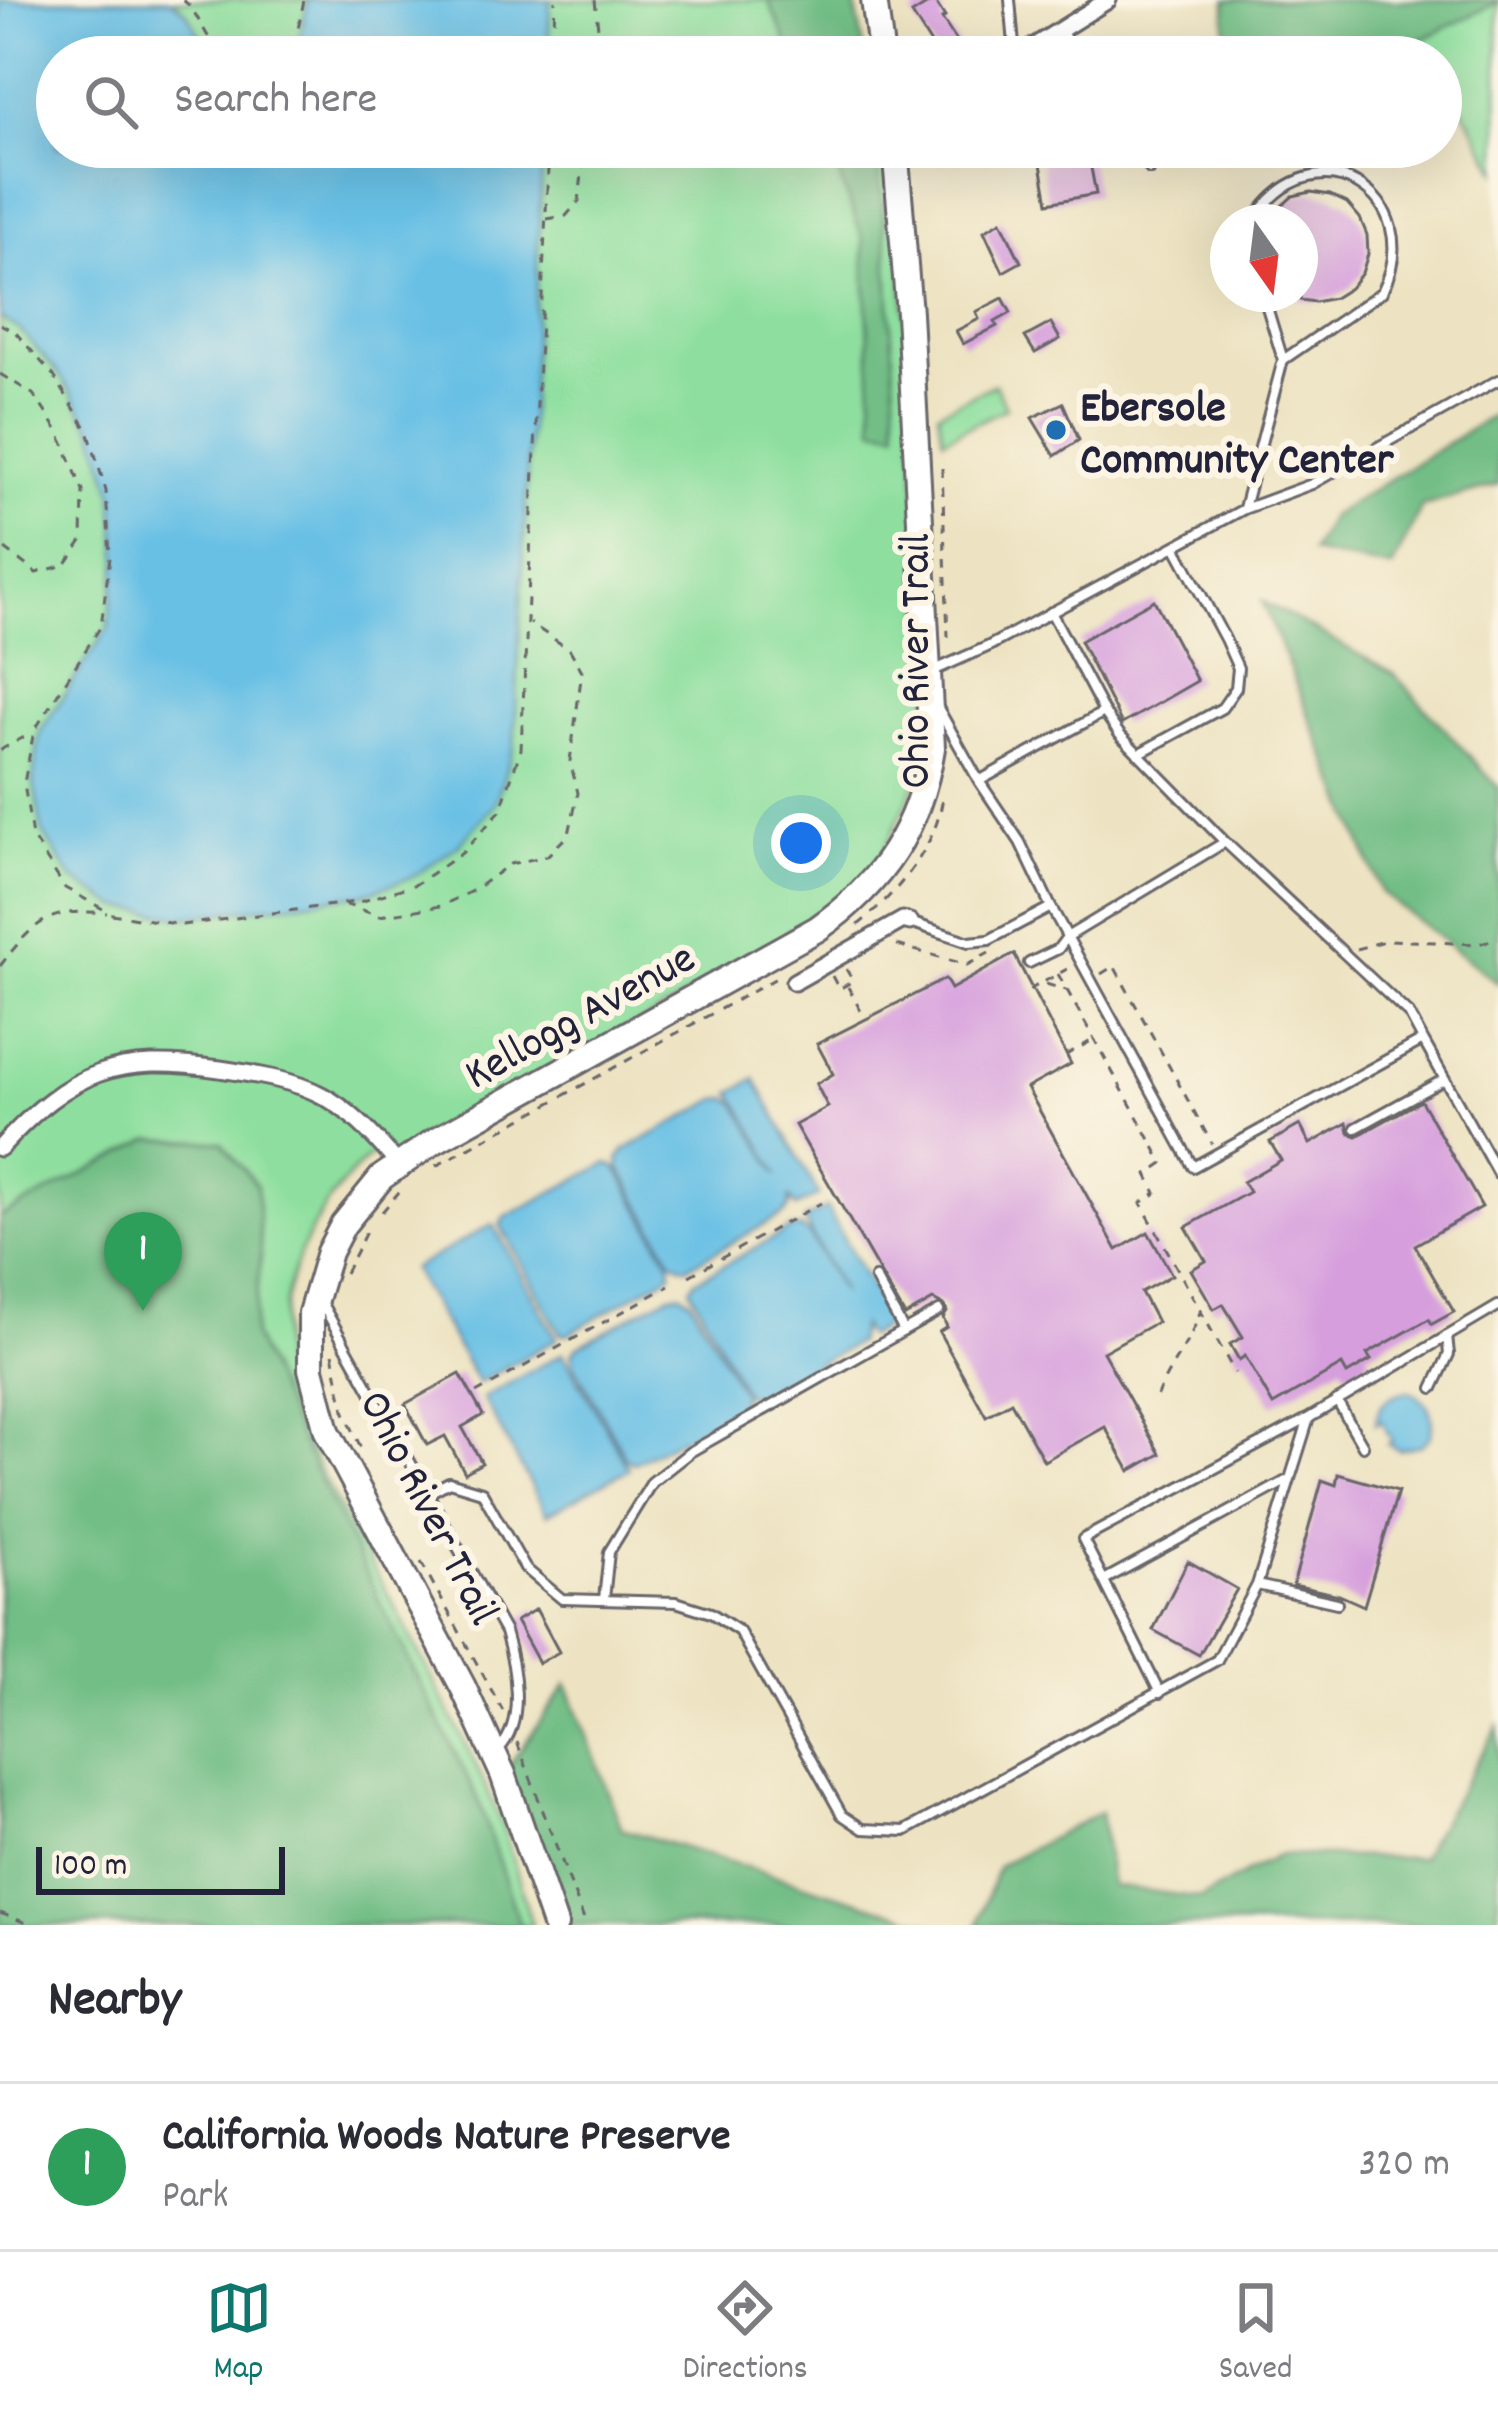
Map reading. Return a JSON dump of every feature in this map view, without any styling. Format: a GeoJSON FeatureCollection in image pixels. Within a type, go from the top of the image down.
{"type":"FeatureCollection","features":[{"type":"Feature","properties":{"kind":"main road"},"geometry":{"type":"LineString","coordinates":[[874,0],[880,36]]}},
{"type":"Feature","properties":{"kind":"main road","name":"Kellogg Avenue"},"geometry":{"type":"LineString","coordinates":[[555,1925],[494,1754],[327,1431],[311,1369],[309,1341],[316,1292],[343,1226],[363,1196],[400,1177],[433,1142],[817,929],[843,911],[887,867],[914,818],[932,748],[936,677],[897,168]]}},
{"type":"Feature","properties":{"kind":"street"},"geometry":{"type":"LineString","coordinates":[[1050,36],[1108,0]]}},
{"type":"Feature","properties":{"kind":"street"},"geometry":{"type":"LineString","coordinates":[[793,975],[903,920],[910,922]]}},
{"type":"Feature","properties":{"kind":"street"},"geometry":{"type":"LineString","coordinates":[[0,1148],[36,1111],[88,1078],[128,1065],[166,1061],[278,1078],[319,1091],[365,1125],[400,1177]]}},
{"type":"Feature","properties":{"kind":"lane"},"geometry":{"type":"LineString","coordinates":[[1010,0],[1014,36]]}},
{"type":"Feature","properties":{"kind":"lane"},"geometry":{"type":"LineString","coordinates":[[1060,30],[1064,36]]}},
{"type":"Feature","properties":{"kind":"lane"},"geometry":{"type":"LineString","coordinates":[[1266,204],[1286,187],[1338,174],[1356,179],[1370,192],[1389,224],[1396,249],[1382,292],[1283,360]]}},
{"type":"Feature","properties":{"kind":"lane"},"geometry":{"type":"LineString","coordinates":[[1244,509],[1283,360],[1268,312]]}},
{"type":"Feature","properties":{"kind":"lane"},"geometry":{"type":"LineString","coordinates":[[1423,1040],[1193,1167],[1020,842],[979,781],[936,677],[1244,509],[1312,484],[1498,380]]}},
{"type":"Feature","properties":{"kind":"lane"},"geometry":{"type":"LineString","coordinates":[[1138,754],[1222,708],[1236,688],[1238,668],[1226,639],[1175,546]]}},
{"type":"Feature","properties":{"kind":"lane"},"geometry":{"type":"LineString","coordinates":[[1051,612],[1104,712],[1138,754],[1408,1014],[1498,1174]]}},
{"type":"Feature","properties":{"kind":"lane"},"geometry":{"type":"LineString","coordinates":[[979,781],[1104,712]]}},
{"type":"Feature","properties":{"kind":"lane"},"geometry":{"type":"LineString","coordinates":[[1029,963],[1225,842]]}},
{"type":"Feature","properties":{"kind":"lane"},"geometry":{"type":"LineString","coordinates":[[910,922],[969,942],[988,940],[1051,907]]}},
{"type":"Feature","properties":{"kind":"lane"},"geometry":{"type":"LineString","coordinates":[[1356,1128],[1445,1079]]}},
{"type":"Feature","properties":{"kind":"lane"},"geometry":{"type":"LineString","coordinates":[[875,1278],[904,1331]]}},
{"type":"Feature","properties":{"kind":"lane"},"geometry":{"type":"LineString","coordinates":[[316,1292],[506,1632],[515,1689],[512,1728],[494,1754]]}},
{"type":"Feature","properties":{"kind":"lane"},"geometry":{"type":"LineString","coordinates":[[1160,1693],[1083,1539],[1309,1418],[1498,1306]]}},
{"type":"Feature","properties":{"kind":"lane"},"geometry":{"type":"LineString","coordinates":[[604,1599],[609,1552],[652,1481],[690,1452],[938,1311]]}},
{"type":"Feature","properties":{"kind":"lane"},"geometry":{"type":"LineString","coordinates":[[1433,1388],[1449,1354],[1447,1336]]}},
{"type":"Feature","properties":{"kind":"lane"},"geometry":{"type":"LineString","coordinates":[[1337,1401],[1363,1446]]}},
{"type":"Feature","properties":{"kind":"lane"},"geometry":{"type":"LineString","coordinates":[[429,1493],[449,1482],[482,1492],[526,1568],[562,1599],[692,1605],[740,1631],[836,1806],[853,1824],[893,1833],[915,1827],[1217,1660],[1257,1585],[1309,1418]]}},
{"type":"Feature","properties":{"kind":"lane"},"geometry":{"type":"LineString","coordinates":[[1104,1580],[1289,1480]]}},
{"type":"Feature","properties":{"kind":"lane"},"geometry":{"type":"LineString","coordinates":[[1257,1585],[1337,1603]]}},
{"type":"Feature","properties":{"kind":"path"},"geometry":{"type":"LineString","coordinates":[[183,0],[208,36]]}},
{"type":"Feature","properties":{"kind":"path"},"geometry":{"type":"LineString","coordinates":[[297,36],[304,0]]}},
{"type":"Feature","properties":{"kind":"path"},"geometry":{"type":"LineString","coordinates":[[554,36],[555,0]]}},
{"type":"Feature","properties":{"kind":"path"},"geometry":{"type":"LineString","coordinates":[[595,0],[599,36]]}},
{"type":"Feature","properties":{"kind":"path"},"geometry":{"type":"LineString","coordinates":[[0,966],[28,929],[69,910],[182,925],[343,904],[416,884],[462,853],[500,811],[521,749],[547,168]]}},
{"type":"Feature","properties":{"kind":"path"},"geometry":{"type":"LineString","coordinates":[[545,219],[566,216],[579,201],[583,168]]}},
{"type":"Feature","properties":{"kind":"path"},"geometry":{"type":"LineString","coordinates":[[0,324],[15,332],[65,394],[88,431],[106,491],[110,557],[101,626],[34,731],[24,783],[32,837],[65,888],[112,914]]}},
{"type":"Feature","properties":{"kind":"path"},"geometry":{"type":"LineString","coordinates":[[0,374],[33,394],[59,432],[83,491],[82,541],[65,565],[36,573],[0,545]]}},
{"type":"Feature","properties":{"kind":"path","name":"Ohio River Trail"},"geometry":{"type":"LineString","coordinates":[[936,677],[942,468]]}},
{"type":"Feature","properties":{"kind":"path"},"geometry":{"type":"LineString","coordinates":[[343,904],[379,916],[441,906],[510,864],[547,856],[569,834],[578,793],[570,761],[582,671],[570,650],[527,621]]}},
{"type":"Feature","properties":{"kind":"path"},"geometry":{"type":"LineString","coordinates":[[0,750],[34,731]]}},
{"type":"Feature","properties":{"kind":"path","name":"Ohio River Trail"},"geometry":{"type":"LineString","coordinates":[[846,935],[897,886],[919,857],[941,813],[944,781]]}},
{"type":"Feature","properties":{"kind":"path"},"geometry":{"type":"LineString","coordinates":[[1343,952],[1389,940],[1478,944],[1498,938]]}},
{"type":"Feature","properties":{"kind":"path"},"geometry":{"type":"LineString","coordinates":[[1099,974],[1114,966],[1218,1153]]}},
{"type":"Feature","properties":{"kind":"path"},"geometry":{"type":"LineString","coordinates":[[1029,990],[1067,969]]}},
{"type":"Feature","properties":{"kind":"path"},"geometry":{"type":"LineString","coordinates":[[1058,974],[1163,1163],[1147,1174],[1156,1193],[1141,1203],[1235,1373]]}},
{"type":"Feature","properties":{"kind":"path"},"geometry":{"type":"LineString","coordinates":[[425,1172],[793,975]]}},
{"type":"Feature","properties":{"kind":"path"},"geometry":{"type":"LineString","coordinates":[[1042,983],[1067,990]]}},
{"type":"Feature","properties":{"kind":"path"},"geometry":{"type":"LineString","coordinates":[[846,985],[864,1017]]}},
{"type":"Feature","properties":{"kind":"path"},"geometry":{"type":"LineString","coordinates":[[1066,1055],[1094,1039]]}},
{"type":"Feature","properties":{"kind":"path"},"geometry":{"type":"LineString","coordinates":[[342,1279],[400,1177]]}},
{"type":"Feature","properties":{"kind":"path"},"geometry":{"type":"LineString","coordinates":[[689,1276],[821,1203]]}},
{"type":"Feature","properties":{"kind":"path"},"geometry":{"type":"LineString","coordinates":[[476,1393],[669,1286]]}},
{"type":"Feature","properties":{"kind":"path"},"geometry":{"type":"LineString","coordinates":[[1157,1396],[1200,1310]]}},
{"type":"Feature","properties":{"kind":"path","name":"Ohio River Trail"},"geometry":{"type":"LineString","coordinates":[[334,1325],[333,1360],[339,1387],[350,1426],[368,1463]]}},
{"type":"Feature","properties":{"kind":"path","name":"Ohio River Trail"},"geometry":{"type":"LineString","coordinates":[[414,1549],[512,1728],[586,1925]]}},
{"type":"Feature","properties":{"kind":"path"},"geometry":{"type":"LineString","coordinates":[[0,1912],[32,1925]]}},
{"type":"Feature","properties":{"kind":"green space"},"geometry":{"type":"Polygon","coordinates":[[[0,0],[785,0],[803,36],[36,36],[36,168],[896,168],[932,748],[866,890],[399,1165],[382,1146],[341,1185],[298,1259],[283,1314],[281,1342],[295,1412],[310,1451],[479,1772],[505,1833],[532,1925],[0,1925],[0,0]]]}},
{"type":"Feature","properties":{"kind":"green space"},"geometry":{"type":"Polygon","coordinates":[[[768,0],[854,0],[862,36],[784,36],[768,0]]]}},
{"type":"Feature","properties":{"kind":"green space"},"geometry":{"type":"Polygon","coordinates":[[[1226,0],[1498,0],[1429,36],[1229,36],[1226,0]]]}},
{"type":"Feature","properties":{"kind":"green space"},"geometry":{"type":"Polygon","coordinates":[[[1498,2],[1498,172],[1462,108],[1462,36],[1429,36],[1498,2]]]}},
{"type":"Feature","properties":{"kind":"green space"},"geometry":{"type":"Polygon","coordinates":[[[836,168],[878,168],[897,431],[874,428],[863,239],[836,168]]]}},
{"type":"Feature","properties":{"kind":"green space"},"geometry":{"type":"Polygon","coordinates":[[[995,384],[1006,408],[943,439],[938,412],[995,384]]]}},
{"type":"Feature","properties":{"kind":"green space"},"geometry":{"type":"Polygon","coordinates":[[[1498,412],[1498,485],[1422,506],[1392,568],[1311,552],[1331,516],[1498,412]]]}},
{"type":"Feature","properties":{"kind":"green space"},"geometry":{"type":"Polygon","coordinates":[[[1262,601],[1394,674],[1498,787],[1498,983],[1382,893],[1262,601]]]}},
{"type":"Feature","properties":{"kind":"green space"},"geometry":{"type":"Polygon","coordinates":[[[151,1139],[221,1142],[257,1186],[261,1256],[253,1335],[477,1797],[520,1925],[0,1925],[0,1217],[151,1139]]]}},
{"type":"Feature","properties":{"kind":"green space"},"geometry":{"type":"Polygon","coordinates":[[[567,1684],[622,1829],[936,1925],[555,1925],[503,1774],[567,1684]]]}},
{"type":"Feature","properties":{"kind":"green space"},"geometry":{"type":"Polygon","coordinates":[[[1498,1726],[1498,1925],[977,1925],[998,1866],[1101,1812],[1111,1886],[1201,1898],[1279,1855],[1420,1858],[1498,1726]]]}},
{"type":"Feature","properties":{"kind":"water"},"geometry":{"type":"Polygon","coordinates":[[[0,0],[171,0],[185,10],[200,36],[36,36],[36,168],[542,168],[514,747],[494,806],[457,846],[413,877],[363,894],[184,917],[118,907],[72,879],[42,831],[33,779],[40,732],[108,628],[118,558],[113,491],[93,429],[59,374],[19,329],[0,318],[0,0]]]}},
{"type":"Feature","properties":{"kind":"water"},"geometry":{"type":"Polygon","coordinates":[[[308,0],[550,0],[549,36],[300,36],[308,0]]]}},
{"type":"Feature","properties":{"kind":"water"},"geometry":{"type":"Polygon","coordinates":[[[755,1079],[819,1195],[796,1207],[789,1197],[784,1214],[687,1267],[673,1262],[620,1168],[619,1158],[625,1150],[718,1099],[728,1098],[736,1103],[778,1175],[732,1092],[755,1079]]]}},
{"type":"Feature","properties":{"kind":"water"},"geometry":{"type":"Polygon","coordinates":[[[608,1163],[617,1168],[670,1263],[671,1274],[568,1334],[560,1333],[500,1224],[608,1163]]]}},
{"type":"Feature","properties":{"kind":"water"},"geometry":{"type":"Polygon","coordinates":[[[827,1208],[891,1324],[867,1337],[861,1326],[857,1343],[753,1397],[744,1392],[690,1288],[790,1229],[800,1228],[809,1234],[842,1292],[804,1220],[827,1208]]]}},
{"type":"Feature","properties":{"kind":"water"},"geometry":{"type":"Polygon","coordinates":[[[493,1224],[557,1339],[478,1383],[412,1269],[493,1224]]]}},
{"type":"Feature","properties":{"kind":"water"},"geometry":{"type":"Polygon","coordinates":[[[671,1294],[690,1299],[743,1394],[736,1410],[634,1463],[626,1458],[572,1354],[671,1294]]]}},
{"type":"Feature","properties":{"kind":"water"},"geometry":{"type":"Polygon","coordinates":[[[563,1353],[629,1469],[547,1514],[483,1398],[563,1353]]]}},
{"type":"Feature","properties":{"kind":"water"},"geometry":{"type":"Polygon","coordinates":[[[1409,1391],[1429,1409],[1431,1435],[1422,1445],[1399,1450],[1388,1444],[1392,1441],[1382,1421],[1376,1424],[1377,1416],[1386,1401],[1409,1391]]]}},
{"type":"Feature","properties":{"kind":"building"},"geometry":{"type":"Polygon","coordinates":[[[934,0],[953,36],[926,36],[912,14],[934,0]]]}},
{"type":"Feature","properties":{"kind":"building"},"geometry":{"type":"Polygon","coordinates":[[[1042,168],[1091,168],[1096,194],[1048,203],[1042,168]]]}},
{"type":"Feature","properties":{"kind":"building"},"geometry":{"type":"Polygon","coordinates":[[[1311,192],[1347,203],[1367,235],[1362,273],[1334,298],[1318,301],[1318,204],[1284,204],[1293,196],[1311,192]]]}},
{"type":"Feature","properties":{"kind":"building"},"geometry":{"type":"Polygon","coordinates":[[[1001,221],[1021,262],[1003,272],[984,231],[1001,221]]]}},
{"type":"Feature","properties":{"kind":"building"},"geometry":{"type":"Polygon","coordinates":[[[1003,298],[1011,313],[963,344],[956,331],[979,319],[976,312],[1003,298]]]}},
{"type":"Feature","properties":{"kind":"building"},"geometry":{"type":"Polygon","coordinates":[[[1051,323],[1060,339],[1035,353],[1025,337],[1051,323]]]}},
{"type":"Feature","properties":{"kind":"building","name":"Ebersole Community Center"},"geometry":{"type":"Polygon","coordinates":[[[1063,403],[1079,440],[1055,456],[1032,418],[1063,403]]]}},
{"type":"Feature","properties":{"kind":"building","name":"Ebersole Community Center"},"geometry":{"type":"Polygon","coordinates":[[[1154,600],[1197,681],[1122,724],[1080,641],[1154,600]]]}},
{"type":"Feature","properties":{"kind":"building"},"geometry":{"type":"Polygon","coordinates":[[[1014,954],[1071,1064],[1027,1088],[1117,1250],[1148,1232],[1172,1275],[1141,1292],[1157,1322],[1103,1352],[1160,1454],[1130,1471],[1105,1427],[1044,1461],[1011,1402],[986,1416],[939,1332],[947,1327],[945,1306],[933,1300],[905,1316],[795,1125],[828,1107],[816,1084],[833,1074],[817,1044],[945,979],[951,989],[1014,954]]]}},
{"type":"Feature","properties":{"kind":"building"},"geometry":{"type":"Polygon","coordinates":[[[1421,1101],[1482,1207],[1415,1245],[1454,1312],[1432,1324],[1429,1319],[1367,1354],[1371,1360],[1347,1374],[1342,1365],[1273,1405],[1245,1356],[1239,1360],[1230,1344],[1243,1337],[1223,1304],[1214,1309],[1191,1270],[1206,1261],[1186,1227],[1249,1192],[1243,1182],[1281,1160],[1270,1142],[1300,1125],[1310,1144],[1347,1123],[1349,1133],[1357,1136],[1421,1101]]]}},
{"type":"Feature","properties":{"kind":"building"},"geometry":{"type":"Polygon","coordinates":[[[460,1374],[483,1415],[462,1427],[482,1463],[465,1473],[445,1436],[427,1445],[405,1404],[460,1374]]]}},
{"type":"Feature","properties":{"kind":"building"},"geometry":{"type":"Polygon","coordinates":[[[1338,1474],[1398,1491],[1364,1606],[1293,1585],[1322,1480],[1336,1485],[1338,1474]]]}},
{"type":"Feature","properties":{"kind":"building"},"geometry":{"type":"Polygon","coordinates":[[[1188,1561],[1237,1589],[1199,1655],[1153,1630],[1188,1561]]]}},
{"type":"Feature","properties":{"kind":"building"},"geometry":{"type":"Polygon","coordinates":[[[536,1609],[559,1652],[539,1663],[516,1621],[536,1609]]]}},
{"type":"Feature","properties":{"kind":"place","name":"Ebersole Community Center"},"geometry":{"type":"Point","coordinates":[1056,430]}},
{"type":"Feature","properties":{"kind":"place","name":"California Woods Nature Preserve"},"geometry":{"type":"Point","coordinates":[143,1311]}}]}
